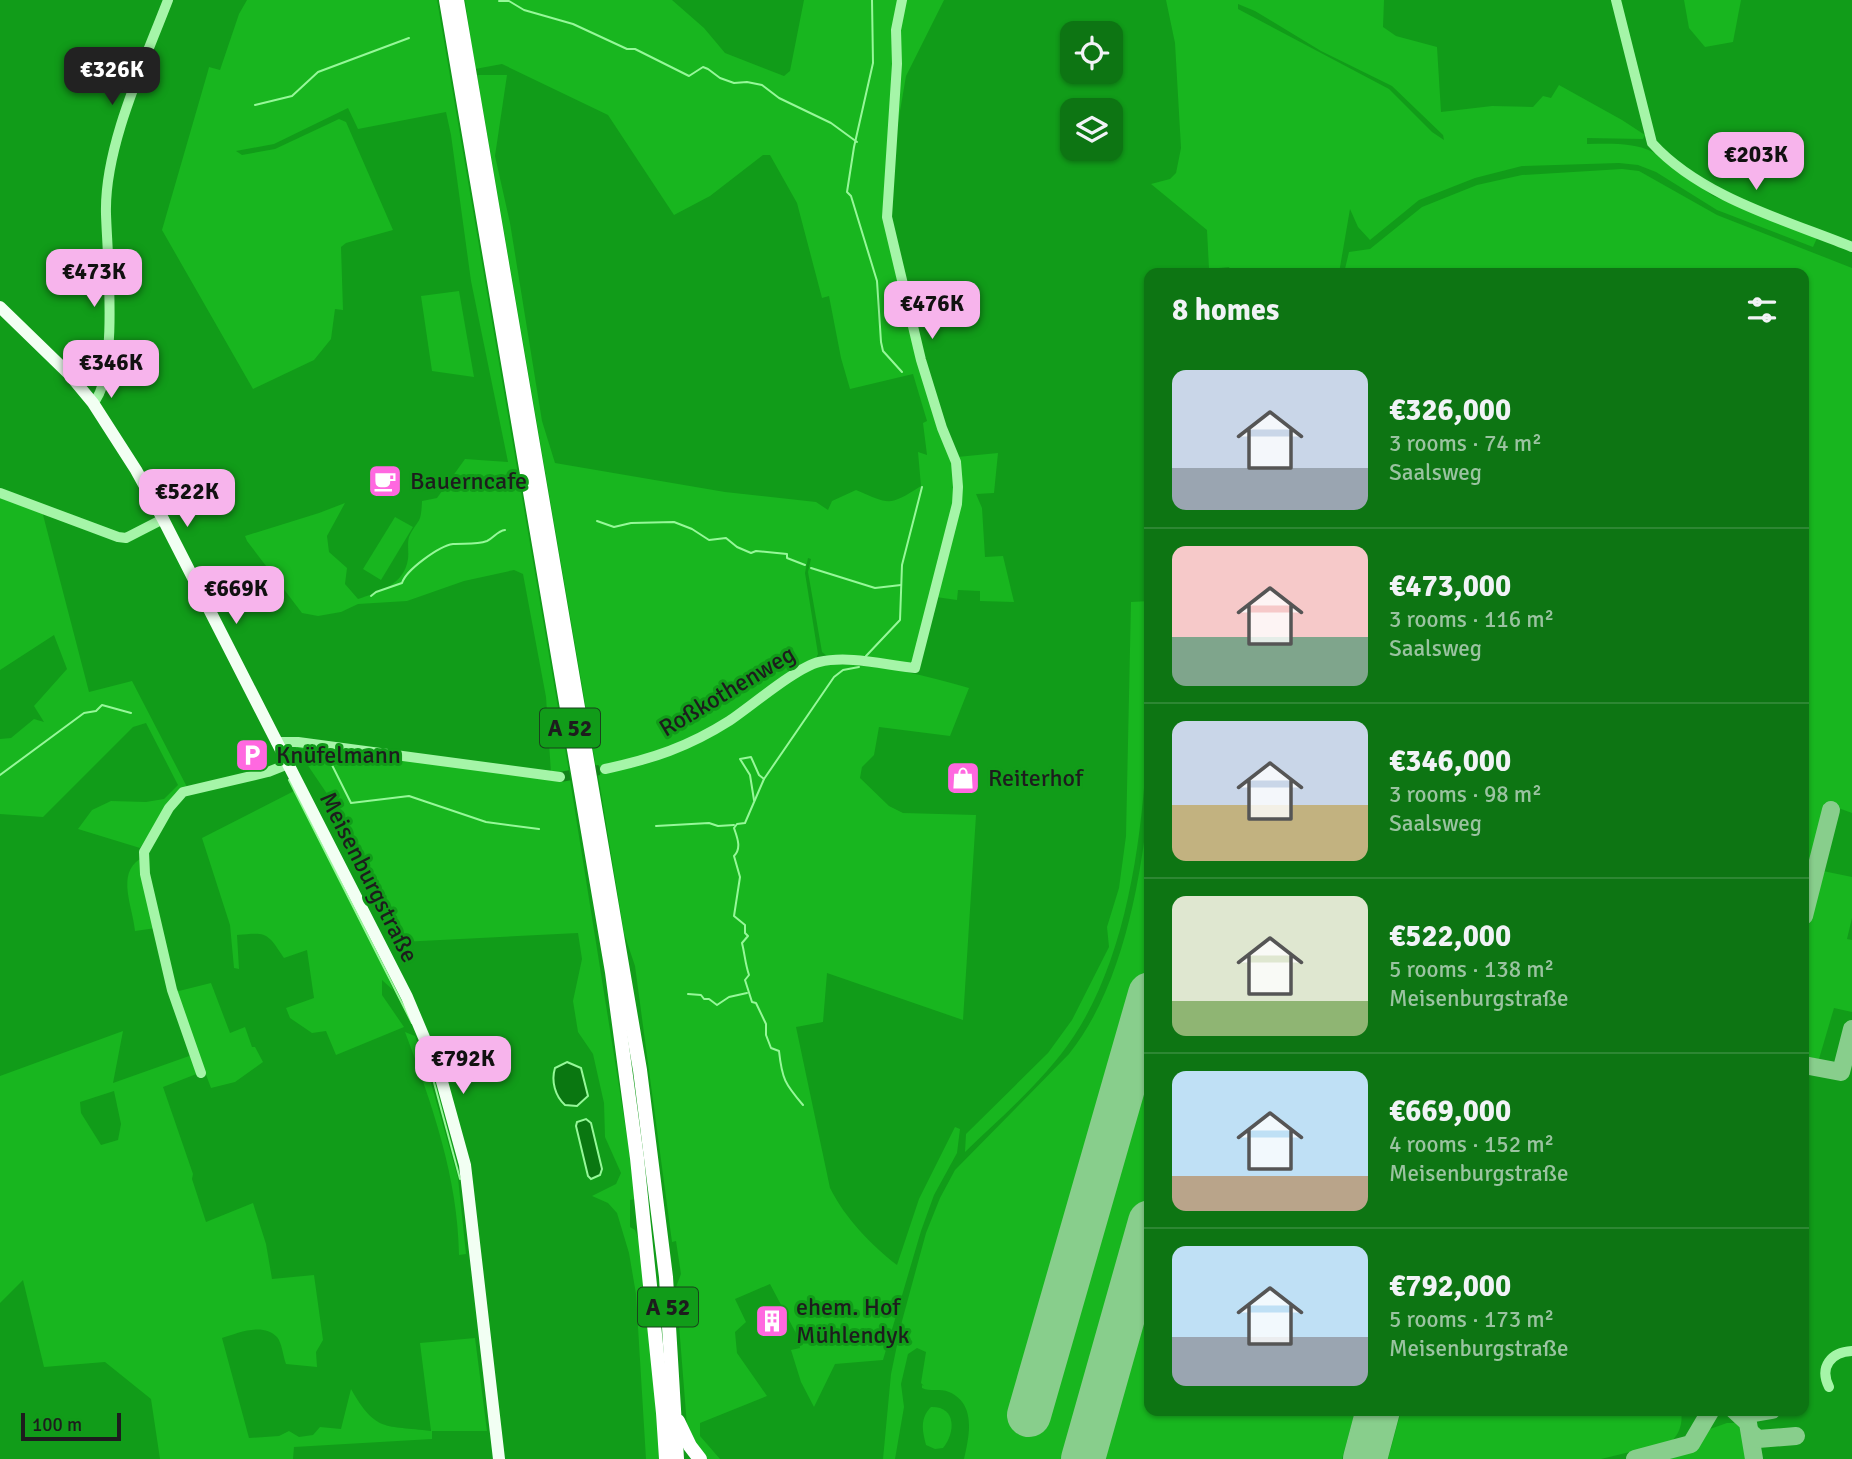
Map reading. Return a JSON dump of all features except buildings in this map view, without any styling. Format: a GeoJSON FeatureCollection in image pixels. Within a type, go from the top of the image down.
{"type":"FeatureCollection","features":[{"type":"Feature","properties":{"kind":"highway","name":"A 52"},"geometry":{"type":"LineString","coordinates":[[446,0],[612,972],[640,1185],[666,1459]]}},
{"type":"Feature","properties":{"kind":"highway","name":"A 52"},"geometry":{"type":"LineString","coordinates":[[457,0],[640,1070],[665,1264],[677,1459]]}},
{"type":"Feature","properties":{"kind":"highway"},"geometry":{"type":"LineString","coordinates":[[675,1412],[690,1446],[699,1459]]}},
{"type":"Feature","properties":{"kind":"main road","name":"Meisenburgstraße"},"geometry":{"type":"LineString","coordinates":[[0,307],[69,374],[93,403],[136,470],[407,997],[441,1078],[465,1166],[499,1459]]}},
{"type":"Feature","properties":{"kind":"street"},"geometry":{"type":"LineString","coordinates":[[93,403],[98,398],[106,364],[110,293],[106,211],[112,157],[169,0]]}},
{"type":"Feature","properties":{"kind":"street","name":"Roßkothenweg"},"geometry":{"type":"LineString","coordinates":[[605,769],[676,750],[729,721],[813,663],[845,661],[915,668],[957,504],[958,487],[956,462],[942,428],[921,360],[887,217],[897,64],[896,30],[902,0]]}},
{"type":"Feature","properties":{"kind":"street"},"geometry":{"type":"LineString","coordinates":[[1616,0],[1652,143],[1660,152],[1717,192],[1852,247]]}},
{"type":"Feature","properties":{"kind":"street"},"geometry":{"type":"LineString","coordinates":[[0,493],[118,537],[126,538],[163,519]]}},
{"type":"Feature","properties":{"kind":"street"},"geometry":{"type":"LineString","coordinates":[[276,742],[298,742],[560,776]]}},
{"type":"Feature","properties":{"kind":"street"},"geometry":{"type":"LineString","coordinates":[[201,1073],[172,990],[145,874],[144,852],[169,808],[183,792],[268,772],[288,764]]}},
{"type":"Feature","properties":{"kind":"street"},"geometry":{"type":"LineString","coordinates":[[1829,1387],[1825,1379],[1831,1358],[1840,1352],[1852,1351]]}},
{"type":"Feature","properties":{"kind":"shaded area"},"geometry":{"type":"Polygon","coordinates":[[[247,0],[437,0],[569,772],[551,773],[546,697],[523,574],[514,570],[464,581],[407,601],[358,604],[341,612],[318,616],[302,613],[247,541],[245,536],[345,503],[327,536],[329,552],[347,568],[345,584],[358,599],[389,586],[401,575],[406,568],[409,537],[420,518],[422,501],[437,498],[465,459],[508,462],[471,281],[446,112],[358,129],[348,108],[274,144],[236,151],[242,155],[275,149],[339,119],[346,122],[393,230],[346,243],[341,247],[343,310],[335,309],[331,339],[314,360],[253,389],[162,230],[209,67],[220,70],[239,14],[247,0]]]}},
{"type":"Feature","properties":{"kind":"shaded area"},"geometry":{"type":"Polygon","coordinates":[[[465,0],[672,0],[704,28],[725,53],[784,76],[790,71],[804,0],[899,0],[884,216],[953,463],[955,503],[914,662],[909,666],[829,658],[822,652],[808,572],[811,559],[808,558],[805,573],[818,654],[813,666],[873,667],[911,673],[969,688],[950,736],[879,727],[874,755],[862,767],[860,778],[889,806],[903,813],[976,815],[963,1020],[827,973],[823,1022],[796,1027],[830,1188],[859,1230],[897,1265],[919,1199],[955,1127],[960,1129],[957,1153],[934,1195],[921,1231],[883,1360],[835,1364],[814,1407],[801,1382],[791,1350],[800,1348],[798,1337],[770,1284],[735,1299],[746,1322],[735,1332],[737,1353],[767,1396],[700,1423],[700,1436],[720,1459],[705,1459],[687,1426],[676,1287],[681,1274],[676,1241],[672,1242],[635,966],[624,933],[598,774],[658,760],[690,741],[619,763],[596,767],[477,75],[507,75],[495,156],[510,223],[542,421],[555,463],[725,492],[816,502],[828,510],[832,501],[856,490],[876,499],[890,501],[921,486],[918,452],[927,455],[923,423],[927,421],[913,374],[850,389],[829,296],[822,298],[797,203],[770,155],[763,155],[710,196],[674,215],[608,115],[502,64],[475,69],[465,0]]]}},
{"type":"Feature","properties":{"kind":"shaded area"},"geometry":{"type":"Polygon","coordinates":[[[905,0],[944,0],[906,76],[898,123],[899,30],[905,0]]]}},
{"type":"Feature","properties":{"kind":"shaded area"},"geometry":{"type":"Polygon","coordinates":[[[1166,0],[1384,0],[1383,27],[1396,36],[1437,47],[1441,112],[1492,106],[1533,107],[1543,96],[1551,98],[1559,85],[1645,135],[1643,139],[1587,138],[1587,144],[1629,145],[1653,152],[1713,196],[1817,238],[1813,247],[1717,210],[1656,172],[1638,165],[1619,163],[1522,166],[1475,178],[1419,200],[1370,240],[1358,227],[1350,209],[1340,268],[1209,268],[1207,230],[1151,184],[1170,179],[1176,173],[1181,148],[1175,43],[1166,0]],[[1238,4],[1238,9],[1389,89],[1432,132],[1444,140],[1443,135],[1392,86],[1321,51],[1255,11],[1238,4]]]}},
{"type":"Feature","properties":{"kind":"shaded area"},"geometry":{"type":"Polygon","coordinates":[[[1684,0],[1741,0],[1733,42],[1705,47],[1689,28],[1684,0]]]}},
{"type":"Feature","properties":{"kind":"shaded area"},"geometry":{"type":"Polygon","coordinates":[[[1622,169],[1639,171],[1717,215],[1852,268],[1852,813],[1825,803],[1809,862],[1809,268],[1345,268],[1349,252],[1370,249],[1422,207],[1477,185],[1522,175],[1622,169]]]}},
{"type":"Feature","properties":{"kind":"shaded area"},"geometry":{"type":"Polygon","coordinates":[[[459,291],[474,377],[432,371],[421,296],[459,291]]]}},
{"type":"Feature","properties":{"kind":"shaded area"},"geometry":{"type":"Polygon","coordinates":[[[998,453],[994,493],[976,494],[982,508],[985,557],[1003,556],[1014,602],[980,601],[980,591],[958,590],[957,600],[936,597],[959,505],[957,457],[998,453]]]}},
{"type":"Feature","properties":{"kind":"shaded area"},"geometry":{"type":"Polygon","coordinates":[[[0,496],[42,511],[89,692],[132,681],[187,787],[175,793],[140,848],[78,829],[92,810],[111,801],[146,802],[164,799],[178,785],[146,723],[133,727],[43,817],[0,814],[0,739],[11,738],[34,719],[44,722],[34,706],[67,669],[54,635],[0,670],[0,496]]]}},
{"type":"Feature","properties":{"kind":"shaded area"},"geometry":{"type":"Polygon","coordinates":[[[395,517],[413,527],[381,580],[363,569],[395,517]]]}},
{"type":"Feature","properties":{"kind":"shaded area"},"geometry":{"type":"Polygon","coordinates":[[[1144,601],[1144,787],[1131,883],[1118,939],[1099,990],[1063,1052],[1023,1097],[965,1152],[966,1134],[1048,1053],[1072,1020],[1109,947],[1107,927],[1119,888],[1126,836],[1131,602],[1144,601]]]}},
{"type":"Feature","properties":{"kind":"shaded area"},"geometry":{"type":"Polygon","coordinates":[[[294,745],[570,780],[637,1199],[630,1200],[630,1227],[635,1230],[641,1245],[659,1459],[646,1459],[636,1294],[629,1253],[617,1213],[608,1203],[592,1196],[616,1184],[621,1173],[605,1137],[604,1103],[593,1054],[578,1032],[573,1001],[582,959],[578,933],[401,942],[368,879],[336,807],[294,745]]]}},
{"type":"Feature","properties":{"kind":"shaded area"},"geometry":{"type":"Polygon","coordinates":[[[296,790],[369,932],[393,990],[382,980],[382,995],[404,1027],[336,1055],[326,1031],[312,1033],[290,1018],[286,1008],[314,998],[307,950],[284,958],[274,943],[261,934],[237,935],[239,969],[234,968],[230,925],[202,838],[296,790]]]}},
{"type":"Feature","properties":{"kind":"shaded area"},"geometry":{"type":"Polygon","coordinates":[[[1144,840],[1144,1416],[1354,1416],[1342,1459],[964,1459],[969,1422],[964,1404],[949,1392],[922,1388],[926,1352],[917,1348],[908,1354],[901,1384],[904,1407],[895,1459],[883,1459],[891,1374],[902,1321],[926,1233],[940,1198],[955,1170],[1069,1054],[1088,1026],[1117,963],[1144,840]]]}},
{"type":"Feature","properties":{"kind":"shaded area"},"geometry":{"type":"Polygon","coordinates":[[[140,859],[156,928],[135,931],[127,882],[133,865],[140,859]]]}},
{"type":"Feature","properties":{"kind":"shaded area"},"geometry":{"type":"Polygon","coordinates":[[[1823,871],[1852,877],[1852,918],[1847,939],[1852,940],[1852,1012],[1834,1008],[1819,1059],[1809,1057],[1809,924],[1823,871]]]}},
{"type":"Feature","properties":{"kind":"shaded area"},"geometry":{"type":"Polygon","coordinates":[[[211,983],[230,1033],[245,1027],[252,1047],[255,1047],[263,1062],[235,1082],[211,1088],[175,992],[211,983]]]}},
{"type":"Feature","properties":{"kind":"shaded area"},"geometry":{"type":"Polygon","coordinates":[[[123,1031],[113,1083],[192,1055],[199,1073],[163,1087],[193,1174],[192,1179],[206,1222],[253,1203],[266,1244],[272,1279],[314,1275],[323,1340],[316,1352],[317,1367],[286,1364],[279,1340],[265,1330],[250,1330],[222,1338],[249,1438],[279,1436],[289,1431],[299,1437],[313,1435],[320,1427],[341,1429],[351,1389],[375,1420],[392,1427],[431,1431],[420,1343],[475,1338],[487,1431],[432,1431],[432,1439],[294,1447],[293,1459],[160,1459],[151,1399],[105,1362],[44,1367],[23,1280],[0,1303],[0,1076],[123,1031]],[[114,1091],[80,1102],[81,1113],[101,1145],[118,1140],[121,1124],[114,1091]]]}},
{"type":"Feature","properties":{"kind":"shaded area"},"geometry":{"type":"Polygon","coordinates":[[[405,1032],[415,1036],[458,1178],[466,1254],[459,1255],[458,1226],[449,1170],[434,1114],[405,1032]]]}},
{"type":"Feature","properties":{"kind":"shaded area"},"geometry":{"type":"Polygon","coordinates":[[[567,1062],[581,1068],[588,1096],[577,1106],[565,1105],[555,1088],[555,1068],[567,1062]]]}},
{"type":"Feature","properties":{"kind":"shaded area"},"geometry":{"type":"Polygon","coordinates":[[[586,1119],[591,1123],[602,1169],[600,1175],[591,1179],[576,1126],[577,1122],[586,1119]]]}},
{"type":"Feature","properties":{"kind":"shaded area"},"geometry":{"type":"Polygon","coordinates":[[[931,1407],[945,1411],[951,1421],[950,1435],[943,1448],[935,1449],[926,1445],[923,1424],[931,1407]]]}},
{"type":"Feature","properties":{"kind":"shaded area"},"geometry":{"type":"Polygon","coordinates":[[[1400,1416],[1682,1416],[1680,1428],[1671,1442],[1601,1459],[1388,1459],[1400,1416]]]}},
{"type":"Feature","properties":{"kind":"shaded area"},"geometry":{"type":"Polygon","coordinates":[[[1735,1423],[1743,1430],[1747,1459],[1668,1459],[1695,1451],[1710,1429],[1735,1423]]]}},
{"type":"Feature","properties":{"kind":"waterway"},"geometry":{"type":"LineString","coordinates":[[872,0],[873,63],[847,192],[851,196],[877,281],[883,351],[902,372]]}},
{"type":"Feature","properties":{"kind":"waterway"},"geometry":{"type":"LineString","coordinates":[[499,1],[509,1],[524,10],[573,24],[627,49],[635,49],[689,76],[703,67],[734,83],[762,85],[779,98],[831,123],[857,142]]}},
{"type":"Feature","properties":{"kind":"waterway"},"geometry":{"type":"LineString","coordinates":[[255,105],[292,96],[318,72],[409,38]]}},
{"type":"Feature","properties":{"kind":"waterway"},"geometry":{"type":"LineString","coordinates":[[866,656],[900,620],[902,565],[922,487]]}},
{"type":"Feature","properties":{"kind":"waterway"},"geometry":{"type":"LineString","coordinates":[[597,521],[614,527],[631,523],[674,522],[709,540],[726,538],[751,553],[756,551],[787,554],[787,558],[805,565]]}},
{"type":"Feature","properties":{"kind":"waterway"},"geometry":{"type":"LineString","coordinates":[[371,596],[402,583],[416,565],[440,549],[453,544],[483,542],[505,530]]}},
{"type":"Feature","properties":{"kind":"waterway"},"geometry":{"type":"LineString","coordinates":[[811,568],[875,588],[901,585]]}},
{"type":"Feature","properties":{"kind":"waterway"},"geometry":{"type":"LineString","coordinates":[[803,1105],[785,1081],[779,1051],[771,1048],[766,1035],[766,1024],[756,1003],[752,1002],[745,980],[749,975],[742,943],[748,936],[745,933],[745,925],[734,916],[740,877],[734,856],[738,846],[734,828],[737,824],[745,823],[764,779],[834,677],[843,670],[859,667]]}},
{"type":"Feature","properties":{"kind":"waterway"},"geometry":{"type":"LineString","coordinates":[[0,775],[84,713],[96,711],[102,705],[131,713]]}},
{"type":"Feature","properties":{"kind":"waterway"},"geometry":{"type":"LineString","coordinates":[[326,753],[351,803],[409,796],[486,822],[539,829]]}},
{"type":"Feature","properties":{"kind":"waterway"},"geometry":{"type":"LineString","coordinates":[[754,800],[750,775],[740,759],[751,757],[759,775],[764,779]]}},
{"type":"Feature","properties":{"kind":"waterway"},"geometry":{"type":"LineString","coordinates":[[289,780],[412,1023]]}},
{"type":"Feature","properties":{"kind":"waterway"},"geometry":{"type":"LineString","coordinates":[[656,826],[709,823],[718,826],[734,825]]}},
{"type":"Feature","properties":{"kind":"waterway"},"geometry":{"type":"LineString","coordinates":[[688,994],[701,995],[717,1005],[729,997],[747,993]]}},
{"type":"Feature","properties":{"kind":"waterway"},"geometry":{"type":"LineString","coordinates":[[420,1044],[432,1075],[460,1179]]}},
{"type":"Feature","properties":{"kind":"taxiway"},"geometry":{"type":"LineString","coordinates":[[1809,896],[1831,810]]}},
{"type":"Feature","properties":{"kind":"taxiway"},"geometry":{"type":"LineString","coordinates":[[1809,1066],[1841,1072],[1852,1029]]}},
{"type":"Feature","properties":{"kind":"taxiway"},"geometry":{"type":"LineString","coordinates":[[1635,1459],[1691,1444],[1707,1416]]}},
{"type":"Feature","properties":{"kind":"taxiway"},"geometry":{"type":"LineString","coordinates":[[1740,1416],[1748,1423],[1754,1459]]}},
{"type":"Feature","properties":{"kind":"taxiway"},"geometry":{"type":"LineString","coordinates":[[1750,1432],[1758,1439],[1796,1436]]}},
{"type":"Feature","properties":{"kind":"runway"},"geometry":{"type":"LineString","coordinates":[[1029,1415],[1144,1015]]}},
{"type":"Feature","properties":{"kind":"runway"},"geometry":{"type":"LineString","coordinates":[[1083,1459],[1144,1243]]}},
{"type":"Feature","properties":{"kind":"runway"},"geometry":{"type":"LineString","coordinates":[[1365,1459],[1376,1416]]}},
{"type":"Feature","properties":{"kind":"tunnel"},"geometry":{"type":"LineString","coordinates":[[560,777],[605,769]]}},
{"type":"Feature","properties":{"kind":"place","name":"Bauerncafe"},"geometry":{"type":"Point","coordinates":[385,481]}},
{"type":"Feature","properties":{"kind":"place","name":"Knüfelmann"},"geometry":{"type":"Point","coordinates":[252,755]}},
{"type":"Feature","properties":{"kind":"place","name":"Reiterhof"},"geometry":{"type":"Point","coordinates":[963,778]}},
{"type":"Feature","properties":{"kind":"place","name":"ehem. Hof Mühlendyk"},"geometry":{"type":"Point","coordinates":[772,1321]}}]}
